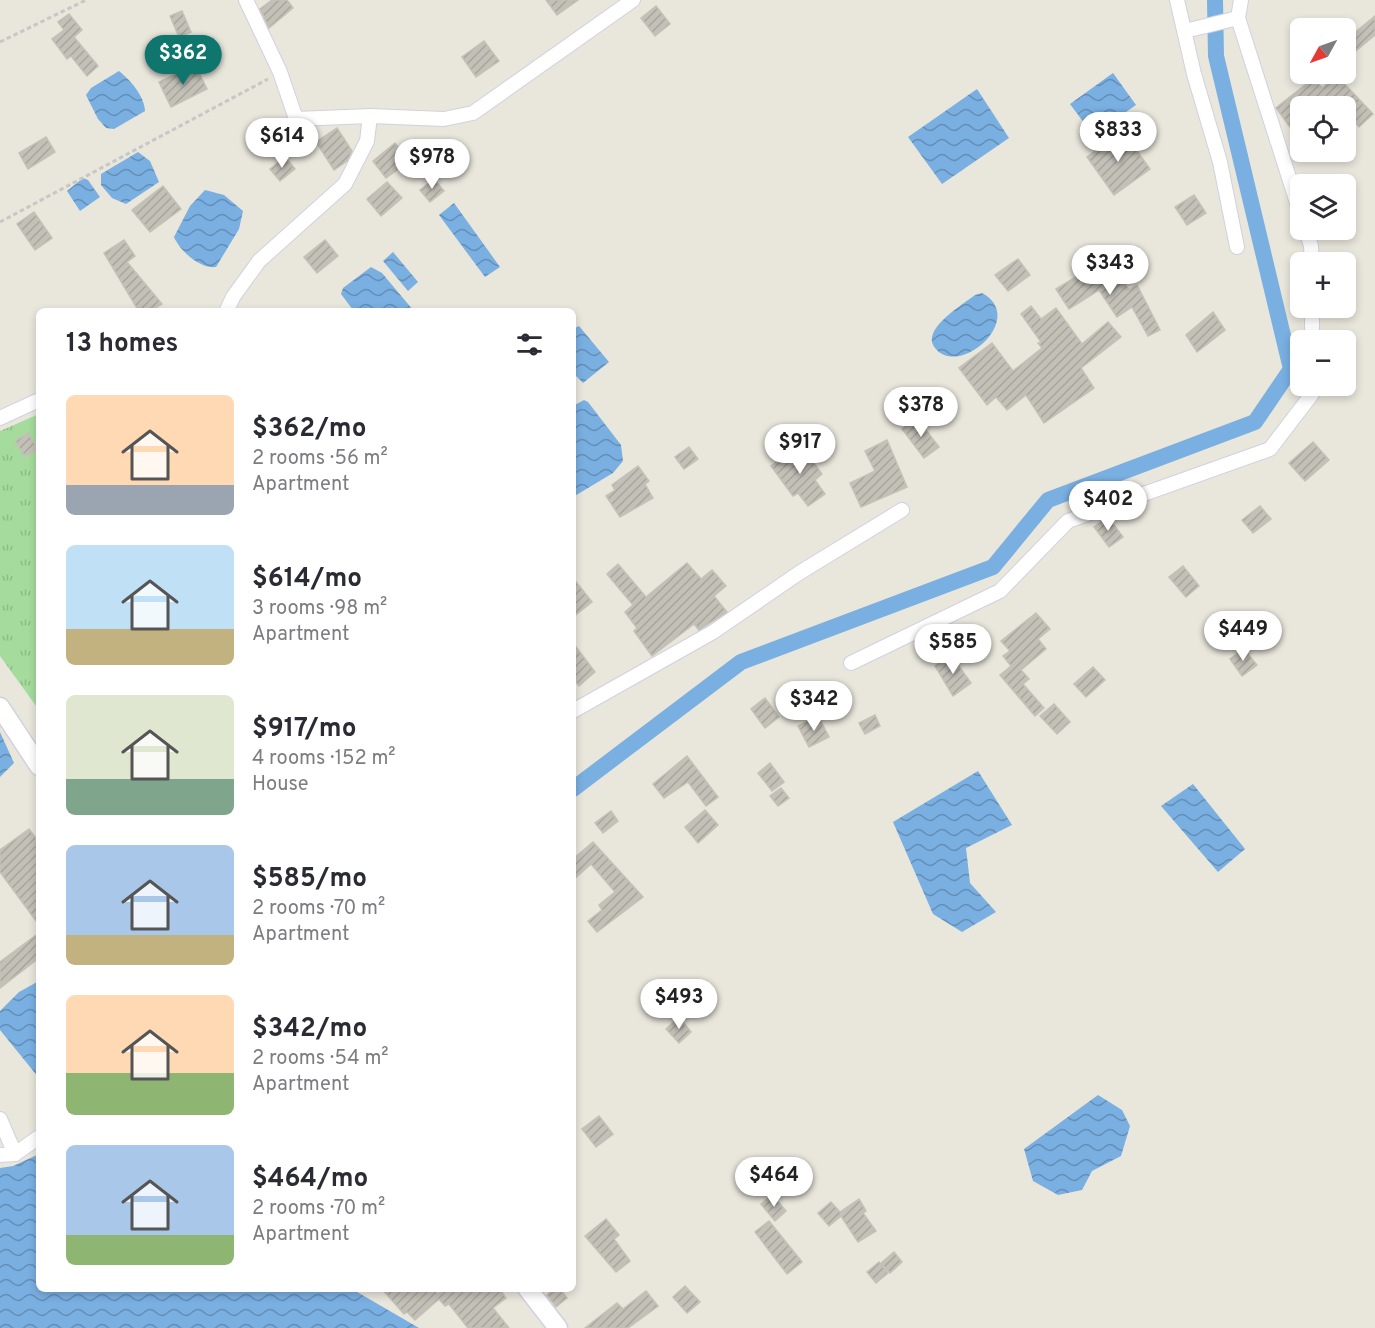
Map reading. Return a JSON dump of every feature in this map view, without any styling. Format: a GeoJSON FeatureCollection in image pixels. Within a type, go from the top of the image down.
{"type":"FeatureCollection","features":[{"type":"Feature","properties":{"kind":"street"},"geometry":{"type":"LineString","coordinates":[[246,0],[280,72],[296,118],[370,116],[444,119],[473,113],[528,77],[633,0]]}},
{"type":"Feature","properties":{"kind":"street"},"geometry":{"type":"LineString","coordinates":[[1177,0],[1194,74],[1220,162],[1237,247]]}},
{"type":"Feature","properties":{"kind":"street"},"geometry":{"type":"LineString","coordinates":[[1241,0],[1238,18],[1290,181]]}},
{"type":"Feature","properties":{"kind":"street"},"geometry":{"type":"LineString","coordinates":[[1185,31],[1238,18]]}},
{"type":"Feature","properties":{"kind":"street"},"geometry":{"type":"LineString","coordinates":[[228,308],[258,261],[345,184],[367,141],[370,116]]}},
{"type":"Feature","properties":{"kind":"street"},"geometry":{"type":"LineString","coordinates":[[851,663],[1000,591],[1068,521],[1270,449],[1310,396]]}},
{"type":"Feature","properties":{"kind":"street"},"geometry":{"type":"LineString","coordinates":[[0,418],[36,401]]}},
{"type":"Feature","properties":{"kind":"street"},"geometry":{"type":"LineString","coordinates":[[576,709],[704,637],[799,573],[902,510]]}},
{"type":"Feature","properties":{"kind":"street"},"geometry":{"type":"LineString","coordinates":[[0,707],[36,761]]}},
{"type":"Feature","properties":{"kind":"street"},"geometry":{"type":"LineString","coordinates":[[0,1119],[15,1154]]}},
{"type":"Feature","properties":{"kind":"street"},"geometry":{"type":"LineString","coordinates":[[0,1155],[15,1154],[36,1139]]}},
{"type":"Feature","properties":{"kind":"street"},"geometry":{"type":"LineString","coordinates":[[530,1292],[558,1328]]}},
{"type":"Feature","properties":{"kind":"path"},"geometry":{"type":"LineString","coordinates":[[0,42],[86,0]]}},
{"type":"Feature","properties":{"kind":"path"},"geometry":{"type":"LineString","coordinates":[[0,222],[280,72]]}},
{"type":"Feature","properties":{"kind":"green space"},"geometry":{"type":"Polygon","coordinates":[[[36,415],[36,706],[0,656],[0,431],[36,415]]]}},
{"type":"Feature","properties":{"kind":"water"},"geometry":{"type":"Polygon","coordinates":[[[119,71],[132,83],[145,111],[114,129],[106,128],[98,119],[86,95],[91,88],[119,71]]]}},
{"type":"Feature","properties":{"kind":"water"},"geometry":{"type":"Polygon","coordinates":[[[1113,73],[1136,105],[1093,135],[1070,104],[1113,73]]]}},
{"type":"Feature","properties":{"kind":"water"},"geometry":{"type":"Polygon","coordinates":[[[977,89],[1009,138],[942,184],[908,137],[977,89]]]}},
{"type":"Feature","properties":{"kind":"water"},"geometry":{"type":"Polygon","coordinates":[[[138,152],[150,161],[159,182],[126,204],[112,198],[101,185],[101,174],[138,152]]]}},
{"type":"Feature","properties":{"kind":"water"},"geometry":{"type":"Polygon","coordinates":[[[83,178],[88,180],[100,197],[80,211],[67,191],[83,178]]]}},
{"type":"Feature","properties":{"kind":"water"},"geometry":{"type":"Polygon","coordinates":[[[205,190],[224,195],[243,211],[239,229],[216,267],[204,265],[191,258],[174,237],[190,206],[205,190]]]}},
{"type":"Feature","properties":{"kind":"water"},"geometry":{"type":"Polygon","coordinates":[[[454,203],[500,267],[485,277],[439,215],[454,203]]]}},
{"type":"Feature","properties":{"kind":"water"},"geometry":{"type":"Polygon","coordinates":[[[393,252],[418,282],[408,291],[383,261],[393,252]]]}},
{"type":"Feature","properties":{"kind":"water"},"geometry":{"type":"Polygon","coordinates":[[[371,267],[382,273],[411,308],[352,308],[341,294],[343,288],[371,267]]]}},
{"type":"Feature","properties":{"kind":"water"},"geometry":{"type":"Polygon","coordinates":[[[982,293],[994,304],[997,316],[994,330],[985,342],[973,351],[959,356],[946,356],[935,348],[932,341],[933,334],[945,318],[975,295],[982,293]]]}},
{"type":"Feature","properties":{"kind":"water"},"geometry":{"type":"Polygon","coordinates":[[[579,326],[609,362],[583,383],[576,376],[576,328],[579,326]]]}},
{"type":"Feature","properties":{"kind":"water"},"geometry":{"type":"Polygon","coordinates":[[[584,400],[588,402],[621,445],[623,461],[613,473],[576,495],[576,404],[584,400]]]}},
{"type":"Feature","properties":{"kind":"water"},"geometry":{"type":"Polygon","coordinates":[[[0,732],[14,763],[0,777],[0,732]]]}},
{"type":"Feature","properties":{"kind":"water"},"geometry":{"type":"Polygon","coordinates":[[[978,771],[1012,825],[966,848],[970,883],[996,912],[962,932],[933,914],[893,822],[978,771]]]}},
{"type":"Feature","properties":{"kind":"water"},"geometry":{"type":"Polygon","coordinates":[[[1193,784],[1245,849],[1218,872],[1161,806],[1193,784]]]}},
{"type":"Feature","properties":{"kind":"water"},"geometry":{"type":"Polygon","coordinates":[[[36,983],[36,1074],[0,1030],[0,1011],[19,992],[36,983]]]}},
{"type":"Feature","properties":{"kind":"water"},"geometry":{"type":"Polygon","coordinates":[[[1098,1095],[1122,1110],[1130,1126],[1121,1156],[1092,1171],[1082,1190],[1058,1195],[1033,1181],[1024,1149],[1098,1095]]]}},
{"type":"Feature","properties":{"kind":"water"},"geometry":{"type":"Polygon","coordinates":[[[36,1155],[36,1292],[357,1292],[419,1328],[0,1328],[0,1168],[13,1166],[36,1155]]]}},
{"type":"Feature","properties":{"kind":"building"},"geometry":{"type":"Polygon","coordinates":[[[272,0],[287,0],[293,8],[269,28],[260,9],[272,0]]]}},
{"type":"Feature","properties":{"kind":"building"},"geometry":{"type":"Polygon","coordinates":[[[546,0],[578,0],[557,15],[546,0]]]}},
{"type":"Feature","properties":{"kind":"building"},"geometry":{"type":"Polygon","coordinates":[[[656,6],[670,24],[655,36],[641,18],[656,6]]]}},
{"type":"Feature","properties":{"kind":"building"},"geometry":{"type":"Polygon","coordinates":[[[182,11],[191,32],[179,37],[170,16],[182,11]]]}},
{"type":"Feature","properties":{"kind":"building"},"geometry":{"type":"Polygon","coordinates":[[[69,14],[82,30],[74,37],[98,66],[87,76],[71,56],[67,59],[52,39],[64,30],[58,22],[69,14]]]}},
{"type":"Feature","properties":{"kind":"building"},"geometry":{"type":"Polygon","coordinates":[[[1375,16],[1375,35],[1356,51],[1356,32],[1375,16]]]}},
{"type":"Feature","properties":{"kind":"building"},"geometry":{"type":"Polygon","coordinates":[[[484,41],[499,61],[476,77],[462,57],[484,41]]]}},
{"type":"Feature","properties":{"kind":"building"},"geometry":{"type":"Polygon","coordinates":[[[195,65],[207,89],[171,107],[159,82],[195,65]]]}},
{"type":"Feature","properties":{"kind":"building"},"geometry":{"type":"Polygon","coordinates":[[[1306,84],[1319,84],[1322,88],[1327,84],[1345,84],[1356,96],[1291,96],[1306,84]]]}},
{"type":"Feature","properties":{"kind":"building"},"geometry":{"type":"Polygon","coordinates":[[[1356,96],[1373,114],[1359,127],[1356,124],[1356,96]]]}},
{"type":"Feature","properties":{"kind":"building"},"geometry":{"type":"Polygon","coordinates":[[[1290,97],[1290,127],[1276,108],[1290,97]]]}},
{"type":"Feature","properties":{"kind":"building"},"geometry":{"type":"Polygon","coordinates":[[[337,128],[352,151],[347,161],[334,170],[316,142],[337,128]]]}},
{"type":"Feature","properties":{"kind":"building"},"geometry":{"type":"Polygon","coordinates":[[[1123,131],[1150,169],[1114,195],[1087,157],[1123,131]]]}},
{"type":"Feature","properties":{"kind":"building"},"geometry":{"type":"Polygon","coordinates":[[[46,137],[55,152],[28,169],[19,153],[46,137]]]}},
{"type":"Feature","properties":{"kind":"building"},"geometry":{"type":"Polygon","coordinates":[[[395,143],[409,161],[386,178],[373,161],[395,143]]]}},
{"type":"Feature","properties":{"kind":"building"},"geometry":{"type":"Polygon","coordinates":[[[285,157],[295,169],[280,181],[270,169],[285,157]]]}},
{"type":"Feature","properties":{"kind":"building"},"geometry":{"type":"Polygon","coordinates":[[[434,179],[444,191],[430,202],[420,190],[434,179]]]}},
{"type":"Feature","properties":{"kind":"building"},"geometry":{"type":"Polygon","coordinates":[[[387,182],[402,198],[381,216],[367,199],[387,182]]]}},
{"type":"Feature","properties":{"kind":"building"},"geometry":{"type":"Polygon","coordinates":[[[163,186],[181,209],[150,232],[132,210],[163,186]]]}},
{"type":"Feature","properties":{"kind":"building"},"geometry":{"type":"Polygon","coordinates":[[[1194,195],[1206,213],[1187,225],[1175,207],[1194,195]]]}},
{"type":"Feature","properties":{"kind":"building"},"geometry":{"type":"Polygon","coordinates":[[[34,212],[52,238],[35,250],[17,224],[34,212]]]}},
{"type":"Feature","properties":{"kind":"building"},"geometry":{"type":"Polygon","coordinates":[[[124,240],[135,256],[127,262],[162,304],[155,308],[137,308],[104,253],[124,240]]]}},
{"type":"Feature","properties":{"kind":"building"},"geometry":{"type":"Polygon","coordinates":[[[325,240],[338,256],[317,273],[304,257],[325,240]]]}},
{"type":"Feature","properties":{"kind":"building"},"geometry":{"type":"Polygon","coordinates":[[[1018,259],[1030,275],[1008,291],[995,275],[1018,259]]]}},
{"type":"Feature","properties":{"kind":"building"},"geometry":{"type":"Polygon","coordinates":[[[1112,264],[1129,290],[1137,285],[1160,330],[1148,336],[1132,307],[1117,317],[1099,290],[1069,309],[1056,289],[1079,275],[1085,283],[1112,264]]]}},
{"type":"Feature","properties":{"kind":"building"},"geometry":{"type":"Polygon","coordinates":[[[1031,306],[1041,319],[1056,308],[1082,344],[1108,322],[1121,337],[1081,368],[1094,388],[1044,423],[1026,395],[1007,410],[996,397],[987,405],[959,368],[992,343],[1013,371],[1042,348],[1038,343],[1041,342],[1021,314],[1031,306]]]}},
{"type":"Feature","properties":{"kind":"building"},"geometry":{"type":"Polygon","coordinates":[[[1213,312],[1225,330],[1197,352],[1186,335],[1213,312]]]}},
{"type":"Feature","properties":{"kind":"building"},"geometry":{"type":"Polygon","coordinates":[[[917,418],[939,447],[924,458],[902,429],[917,418]]]}},
{"type":"Feature","properties":{"kind":"building"},"geometry":{"type":"Polygon","coordinates":[[[28,433],[36,446],[36,450],[25,457],[15,441],[28,433]]]}},
{"type":"Feature","properties":{"kind":"building"},"geometry":{"type":"Polygon","coordinates":[[[887,440],[907,487],[861,507],[850,483],[875,471],[865,451],[887,440]]]}},
{"type":"Feature","properties":{"kind":"building"},"geometry":{"type":"Polygon","coordinates":[[[1313,442],[1329,460],[1305,481],[1289,463],[1313,442]]]}},
{"type":"Feature","properties":{"kind":"building"},"geometry":{"type":"Polygon","coordinates":[[[800,445],[822,474],[815,480],[825,494],[808,506],[798,493],[793,496],[771,466],[800,445]]]}},
{"type":"Feature","properties":{"kind":"building"},"geometry":{"type":"Polygon","coordinates":[[[689,447],[698,459],[684,469],[675,457],[689,447]]]}},
{"type":"Feature","properties":{"kind":"building"},"geometry":{"type":"Polygon","coordinates":[[[638,466],[649,481],[645,484],[653,498],[620,517],[606,496],[615,490],[612,485],[638,466]]]}},
{"type":"Feature","properties":{"kind":"building"},"geometry":{"type":"Polygon","coordinates":[[[1260,506],[1271,519],[1253,533],[1242,520],[1260,506]]]}},
{"type":"Feature","properties":{"kind":"building"},"geometry":{"type":"Polygon","coordinates":[[[1108,517],[1123,537],[1109,547],[1094,527],[1108,517]]]}},
{"type":"Feature","properties":{"kind":"building"},"geometry":{"type":"Polygon","coordinates":[[[687,563],[701,579],[712,570],[726,586],[714,596],[727,612],[699,630],[694,624],[652,656],[634,631],[637,628],[625,612],[633,605],[607,574],[618,564],[646,597],[687,563]]]}},
{"type":"Feature","properties":{"kind":"building"},"geometry":{"type":"Polygon","coordinates":[[[1183,566],[1199,586],[1186,597],[1169,577],[1183,566]]]}},
{"type":"Feature","properties":{"kind":"building"},"geometry":{"type":"Polygon","coordinates":[[[576,582],[592,602],[576,615],[576,582]]]}},
{"type":"Feature","properties":{"kind":"building"},"geometry":{"type":"Polygon","coordinates":[[[1036,613],[1050,629],[1038,639],[1046,649],[1021,670],[1029,679],[1023,684],[1044,708],[1035,716],[1000,675],[1011,666],[1003,656],[1010,651],[1001,641],[1036,613]]]}},
{"type":"Feature","properties":{"kind":"building"},"geometry":{"type":"Polygon","coordinates":[[[576,647],[595,672],[579,686],[576,682],[576,647]]]}},
{"type":"Feature","properties":{"kind":"building"},"geometry":{"type":"Polygon","coordinates":[[[1244,649],[1257,665],[1242,676],[1230,659],[1244,649]]]}},
{"type":"Feature","properties":{"kind":"building"},"geometry":{"type":"Polygon","coordinates":[[[951,655],[971,683],[953,696],[935,666],[951,655]]]}},
{"type":"Feature","properties":{"kind":"building"},"geometry":{"type":"Polygon","coordinates":[[[1093,667],[1105,680],[1086,697],[1074,684],[1093,667]]]}},
{"type":"Feature","properties":{"kind":"building"},"geometry":{"type":"Polygon","coordinates":[[[765,698],[779,717],[765,728],[751,709],[765,698]]]}},
{"type":"Feature","properties":{"kind":"building"},"geometry":{"type":"Polygon","coordinates":[[[1054,704],[1070,722],[1057,734],[1040,716],[1054,704]]]}},
{"type":"Feature","properties":{"kind":"building"},"geometry":{"type":"Polygon","coordinates":[[[875,715],[880,726],[865,734],[859,723],[875,715]]]}},
{"type":"Feature","properties":{"kind":"building"},"geometry":{"type":"Polygon","coordinates":[[[818,716],[829,737],[809,747],[798,726],[818,716]]]}},
{"type":"Feature","properties":{"kind":"building"},"geometry":{"type":"Polygon","coordinates":[[[687,756],[718,797],[706,806],[688,782],[664,798],[653,784],[687,756]]]}},
{"type":"Feature","properties":{"kind":"building"},"geometry":{"type":"Polygon","coordinates":[[[770,763],[784,782],[772,791],[758,773],[770,763]]]}},
{"type":"Feature","properties":{"kind":"building"},"geometry":{"type":"Polygon","coordinates":[[[781,788],[789,798],[778,806],[770,796],[781,788]]]}},
{"type":"Feature","properties":{"kind":"building"},"geometry":{"type":"Polygon","coordinates":[[[705,810],[718,825],[698,843],[685,827],[705,810]]]}},
{"type":"Feature","properties":{"kind":"building"},"geometry":{"type":"Polygon","coordinates":[[[611,811],[618,821],[603,833],[595,823],[611,811]]]}},
{"type":"Feature","properties":{"kind":"building"},"geometry":{"type":"Polygon","coordinates":[[[29,829],[36,838],[36,921],[0,872],[0,850],[29,829]]]}},
{"type":"Feature","properties":{"kind":"building"},"geometry":{"type":"Polygon","coordinates":[[[593,842],[643,897],[597,932],[588,921],[602,910],[599,905],[615,892],[591,864],[576,877],[576,856],[593,842]]]}},
{"type":"Feature","properties":{"kind":"building"},"geometry":{"type":"Polygon","coordinates":[[[36,935],[36,960],[0,988],[0,962],[36,935]]]}},
{"type":"Feature","properties":{"kind":"building"},"geometry":{"type":"Polygon","coordinates":[[[679,1017],[691,1032],[679,1043],[666,1029],[679,1017]]]}},
{"type":"Feature","properties":{"kind":"building"},"geometry":{"type":"Polygon","coordinates":[[[599,1116],[613,1134],[596,1147],[582,1129],[599,1116]]]}},
{"type":"Feature","properties":{"kind":"building"},"geometry":{"type":"Polygon","coordinates":[[[772,1195],[786,1211],[775,1221],[761,1204],[772,1195]]]}},
{"type":"Feature","properties":{"kind":"building"},"geometry":{"type":"Polygon","coordinates":[[[859,1199],[866,1211],[863,1213],[876,1231],[858,1242],[841,1216],[829,1226],[818,1213],[831,1202],[840,1212],[859,1199]]]}},
{"type":"Feature","properties":{"kind":"building"},"geometry":{"type":"Polygon","coordinates":[[[606,1219],[619,1235],[614,1239],[630,1261],[616,1272],[585,1236],[606,1219]]]}},
{"type":"Feature","properties":{"kind":"building"},"geometry":{"type":"Polygon","coordinates":[[[769,1221],[802,1262],[787,1274],[755,1232],[769,1221]]]}},
{"type":"Feature","properties":{"kind":"building"},"geometry":{"type":"Polygon","coordinates":[[[894,1252],[902,1262],[890,1273],[881,1263],[894,1252]]]}},
{"type":"Feature","properties":{"kind":"building"},"geometry":{"type":"Polygon","coordinates":[[[879,1262],[888,1273],[876,1283],[867,1272],[879,1262]]]}},
{"type":"Feature","properties":{"kind":"building"},"geometry":{"type":"Polygon","coordinates":[[[685,1286],[700,1302],[687,1313],[673,1297],[685,1286]]]}},
{"type":"Feature","properties":{"kind":"building"},"geometry":{"type":"Polygon","coordinates":[[[646,1291],[658,1306],[628,1328],[585,1328],[617,1303],[623,1309],[646,1291]]]}},
{"type":"Feature","properties":{"kind":"building"},"geometry":{"type":"Polygon","coordinates":[[[385,1292],[436,1292],[438,1294],[440,1292],[502,1292],[506,1298],[493,1308],[509,1328],[468,1328],[449,1304],[445,1306],[439,1299],[415,1320],[407,1312],[404,1314],[385,1292]]]}},
{"type":"Feature","properties":{"kind":"building"},"geometry":{"type":"Polygon","coordinates":[[[550,1292],[562,1292],[567,1298],[556,1307],[547,1295],[550,1292]]]}},
{"type":"Feature","properties":{"kind":"waterway"},"geometry":{"type":"LineString","coordinates":[[576,787],[741,662],[993,567],[1048,500],[1255,422],[1291,369],[1216,56],[1215,0]]}}]}
